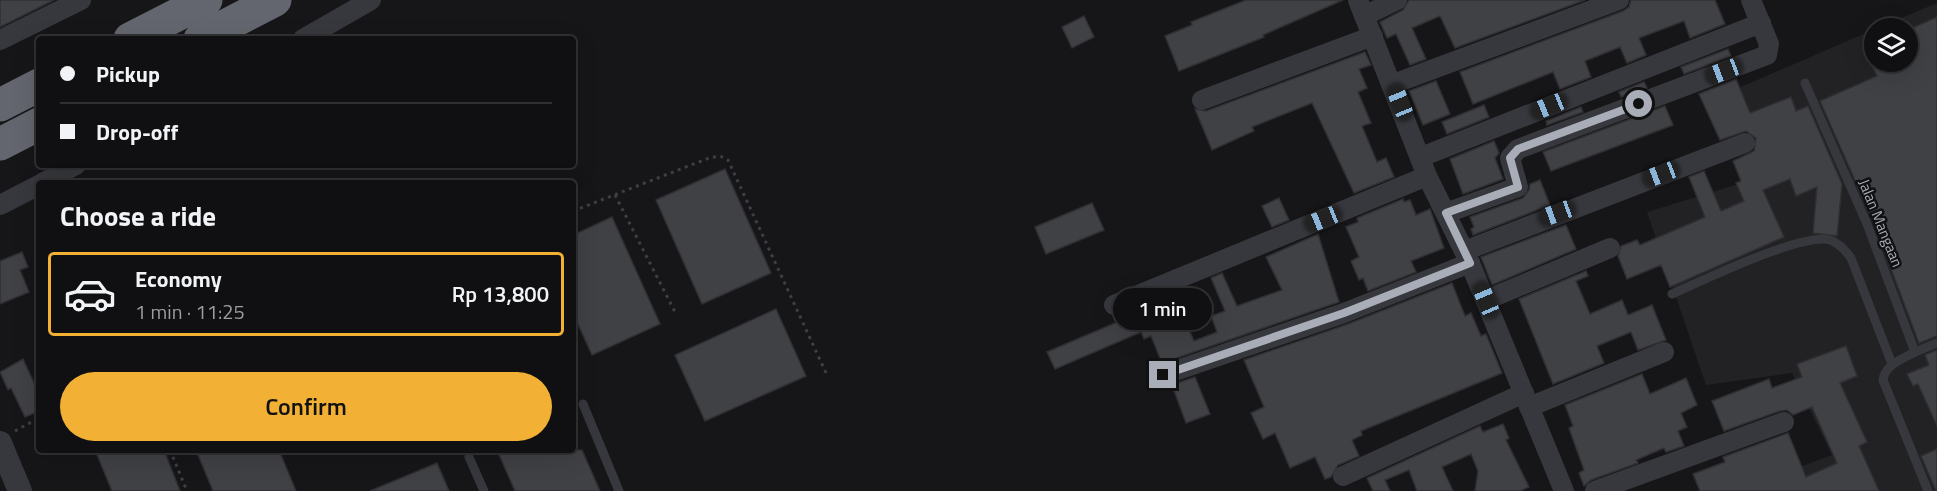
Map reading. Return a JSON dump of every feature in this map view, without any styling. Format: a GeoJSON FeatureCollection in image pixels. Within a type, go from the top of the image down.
{"type":"FeatureCollection","features":[{"type":"Feature","properties":{"kind":"highway"},"geometry":{"type":"LineString","coordinates":[[136,36],[206,0]]}},
{"type":"Feature","properties":{"kind":"highway"},"geometry":{"type":"LineString","coordinates":[[206,36],[275,0]]}},
{"type":"Feature","properties":{"kind":"highway"},"geometry":{"type":"LineString","coordinates":[[0,105],[36,87]]}},
{"type":"Feature","properties":{"kind":"highway"},"geometry":{"type":"LineString","coordinates":[[0,144],[36,126]]}},
{"type":"Feature","properties":{"kind":"street"},"geometry":{"type":"LineString","coordinates":[[0,40],[81,0]]}},
{"type":"Feature","properties":{"kind":"street"},"geometry":{"type":"LineString","coordinates":[[308,36],[371,0]]}},
{"type":"Feature","properties":{"kind":"street"},"geometry":{"type":"LineString","coordinates":[[1397,0],[1361,8],[1393,84],[1427,176],[1486,300],[1527,400],[1559,489]]}},
{"type":"Feature","properties":{"kind":"street"},"geometry":{"type":"LineString","coordinates":[[1393,84],[1619,0]]}},
{"type":"Feature","properties":{"kind":"street"},"geometry":{"type":"LineString","coordinates":[[1446,213],[1518,187],[1510,158],[1518,149],[1767,55],[1769,44],[1751,0]]}},
{"type":"Feature","properties":{"kind":"street"},"geometry":{"type":"LineString","coordinates":[[1421,157],[1761,23]]}},
{"type":"Feature","properties":{"kind":"street"},"geometry":{"type":"LineString","coordinates":[[1202,100],[1373,36]]}},
{"type":"Feature","properties":{"kind":"street"},"geometry":{"type":"LineString","coordinates":[[1163,375],[1344,313],[1467,257],[1745,143]]}},
{"type":"Feature","properties":{"kind":"street"},"geometry":{"type":"LineString","coordinates":[[48,180],[70,168]]}},
{"type":"Feature","properties":{"kind":"street"},"geometry":{"type":"LineString","coordinates":[[1114,305],[1427,176]]}},
{"type":"Feature","properties":{"kind":"street"},"geometry":{"type":"LineString","coordinates":[[0,205],[36,187]]}},
{"type":"Feature","properties":{"kind":"street"},"geometry":{"type":"LineString","coordinates":[[1486,300],[1610,248]]}},
{"type":"Feature","properties":{"kind":"street"},"geometry":{"type":"LineString","coordinates":[[1342,476],[1527,400],[1664,352]]}},
{"type":"Feature","properties":{"kind":"street"},"geometry":{"type":"LineString","coordinates":[[1595,491],[1784,422]]}},
{"type":"Feature","properties":{"kind":"street"},"geometry":{"type":"LineString","coordinates":[[5,439],[20,491]]}},
{"type":"Feature","properties":{"kind":"lane","name":"Jalan Mangaan"},"geometry":{"type":"LineString","coordinates":[[1805,83],[1867,224],[1915,352]]}},
{"type":"Feature","properties":{"kind":"lane"},"geometry":{"type":"LineString","coordinates":[[1672,294],[1791,245],[1829,240],[1845,249],[1851,258],[1892,364]]}},
{"type":"Feature","properties":{"kind":"lane"},"geometry":{"type":"LineString","coordinates":[[1928,491],[1884,385],[1884,375],[1892,364],[1937,343]]}},
{"type":"Feature","properties":{"kind":"lane"},"geometry":{"type":"LineString","coordinates":[[583,404],[619,491]]}},
{"type":"Feature","properties":{"kind":"lane"},"geometry":{"type":"LineString","coordinates":[[469,457],[484,491]]}},
{"type":"Feature","properties":{"kind":"path"},"geometry":{"type":"LineString","coordinates":[[576,210],[709,158],[720,156],[728,160],[827,375]]}},
{"type":"Feature","properties":{"kind":"path"},"geometry":{"type":"LineString","coordinates":[[615,195],[675,312]]}},
{"type":"Feature","properties":{"kind":"path"},"geometry":{"type":"LineString","coordinates":[[5,439],[36,420]]}},
{"type":"Feature","properties":{"kind":"path"},"geometry":{"type":"LineString","coordinates":[[171,453],[187,491]]}},
{"type":"Feature","properties":{"kind":"shaded area"},"geometry":{"type":"Polygon","coordinates":[[[1937,3],[1937,491],[1813,491],[1802,466],[1832,455],[1792,373],[1706,385],[1647,212],[1768,175],[1734,90],[1864,34],[1864,72],[1918,72],[1918,18],[1901,18],[1937,3]]]}},
{"type":"Feature","properties":{"kind":"building"},"geometry":{"type":"Polygon","coordinates":[[[0,0],[54,0],[0,27],[0,0]]]}},
{"type":"Feature","properties":{"kind":"building"},"geometry":{"type":"Polygon","coordinates":[[[1246,0],[1343,0],[1263,35],[1264,37],[1179,71],[1165,36],[1192,25],[1191,22],[1246,0]]]}},
{"type":"Feature","properties":{"kind":"building"},"geometry":{"type":"Polygon","coordinates":[[[1409,0],[1585,0],[1455,48],[1440,16],[1412,28],[1426,59],[1410,65],[1396,34],[1387,38],[1380,22],[1403,10],[1409,0]]]}},
{"type":"Feature","properties":{"kind":"building"},"geometry":{"type":"Polygon","coordinates":[[[1631,0],[1715,0],[1725,24],[1690,38],[1684,21],[1639,38],[1646,55],[1627,63],[1620,47],[1585,61],[1591,77],[1560,89],[1553,72],[1473,104],[1460,72],[1623,11],[1629,7],[1631,0]]]}},
{"type":"Feature","properties":{"kind":"building"},"geometry":{"type":"Polygon","coordinates":[[[1084,16],[1094,37],[1072,48],[1062,27],[1084,16]]]}},
{"type":"Feature","properties":{"kind":"building"},"geometry":{"type":"Polygon","coordinates":[[[1937,17],[1937,336],[1919,343],[1873,221],[1820,101],[1877,76],[1875,72],[1918,72],[1918,26],[1937,17]]]}},
{"type":"Feature","properties":{"kind":"building"},"geometry":{"type":"Polygon","coordinates":[[[1728,49],[1731,56],[1684,74],[1681,67],[1728,49]]]}},
{"type":"Feature","properties":{"kind":"building"},"geometry":{"type":"Polygon","coordinates":[[[1365,52],[1371,65],[1359,69],[1367,88],[1358,92],[1371,123],[1362,126],[1377,162],[1386,158],[1394,177],[1354,193],[1312,103],[1252,127],[1254,131],[1212,150],[1195,109],[1206,111],[1365,52]]]}},
{"type":"Feature","properties":{"kind":"building"},"geometry":{"type":"Polygon","coordinates":[[[1736,79],[1750,113],[1791,97],[1796,111],[1808,106],[1842,184],[1837,236],[1813,233],[1817,187],[1796,196],[1790,179],[1763,190],[1784,237],[1670,287],[1661,265],[1627,279],[1618,256],[1621,246],[1637,240],[1640,245],[1705,217],[1689,177],[1704,171],[1721,211],[1744,201],[1736,183],[1741,181],[1733,161],[1754,151],[1756,138],[1746,131],[1720,140],[1699,94],[1736,79]]]}},
{"type":"Feature","properties":{"kind":"building"},"geometry":{"type":"Polygon","coordinates":[[[1436,81],[1450,114],[1423,125],[1409,91],[1436,81]]]}},
{"type":"Feature","properties":{"kind":"building"},"geometry":{"type":"Polygon","coordinates":[[[1644,82],[1647,88],[1621,97],[1619,92],[1644,82]]]}},
{"type":"Feature","properties":{"kind":"building"},"geometry":{"type":"Polygon","coordinates":[[[1484,105],[1489,117],[1447,134],[1442,122],[1484,105]]]}},
{"type":"Feature","properties":{"kind":"building"},"geometry":{"type":"Polygon","coordinates":[[[1665,106],[1673,125],[1551,171],[1543,152],[1665,106]]]}},
{"type":"Feature","properties":{"kind":"building"},"geometry":{"type":"Polygon","coordinates":[[[1581,107],[1583,112],[1547,125],[1546,121],[1581,107]]]}},
{"type":"Feature","properties":{"kind":"building"},"geometry":{"type":"Polygon","coordinates":[[[1494,141],[1499,153],[1495,158],[1503,179],[1463,194],[1450,159],[1494,141]]]}},
{"type":"Feature","properties":{"kind":"building"},"geometry":{"type":"Polygon","coordinates":[[[725,169],[771,273],[702,304],[656,200],[725,169]]]}},
{"type":"Feature","properties":{"kind":"building"},"geometry":{"type":"Polygon","coordinates":[[[1540,180],[1550,205],[1473,235],[1471,229],[1474,227],[1470,217],[1523,198],[1530,184],[1540,180]]]}},
{"type":"Feature","properties":{"kind":"building"},"geometry":{"type":"Polygon","coordinates":[[[1279,198],[1289,220],[1272,227],[1262,206],[1279,198]]]}},
{"type":"Feature","properties":{"kind":"building"},"geometry":{"type":"Polygon","coordinates":[[[1403,199],[1404,202],[1410,200],[1416,215],[1430,209],[1444,248],[1411,261],[1416,272],[1368,291],[1363,278],[1359,280],[1351,261],[1359,257],[1346,227],[1358,222],[1357,218],[1403,199]]]}},
{"type":"Feature","properties":{"kind":"building"},"geometry":{"type":"Polygon","coordinates":[[[1092,203],[1104,230],[1046,254],[1035,227],[1092,203]]]}},
{"type":"Feature","properties":{"kind":"building"},"geometry":{"type":"Polygon","coordinates":[[[612,217],[660,324],[592,355],[576,320],[576,234],[612,217]]]}},
{"type":"Feature","properties":{"kind":"building"},"geometry":{"type":"Polygon","coordinates":[[[1566,225],[1576,249],[1492,285],[1481,257],[1566,225]]]}},
{"type":"Feature","properties":{"kind":"building"},"geometry":{"type":"Polygon","coordinates":[[[1318,234],[1339,302],[1162,363],[1151,336],[1144,339],[1141,332],[1055,369],[1047,352],[1134,315],[1132,310],[1154,301],[1157,308],[1166,304],[1177,329],[1187,325],[1194,341],[1217,332],[1211,316],[1225,311],[1211,278],[1222,273],[1237,306],[1282,290],[1266,257],[1318,234]]]}},
{"type":"Feature","properties":{"kind":"building"},"geometry":{"type":"Polygon","coordinates":[[[22,252],[28,267],[20,270],[29,292],[0,304],[0,261],[22,252]]]}},
{"type":"Feature","properties":{"kind":"building"},"geometry":{"type":"Polygon","coordinates":[[[1586,271],[1588,276],[1576,281],[1590,314],[1622,300],[1628,315],[1652,305],[1666,340],[1638,350],[1631,332],[1597,346],[1604,363],[1553,384],[1519,299],[1586,271]]]}},
{"type":"Feature","properties":{"kind":"building"},"geometry":{"type":"Polygon","coordinates":[[[1452,283],[1465,316],[1471,313],[1481,336],[1486,334],[1502,373],[1361,431],[1362,435],[1352,440],[1359,456],[1338,465],[1331,477],[1325,479],[1315,457],[1290,468],[1275,433],[1263,439],[1251,413],[1264,407],[1244,360],[1348,324],[1452,283]]]}},
{"type":"Feature","properties":{"kind":"building"},"geometry":{"type":"Polygon","coordinates":[[[776,309],[806,376],[705,421],[675,355],[776,309]]]}},
{"type":"Feature","properties":{"kind":"building"},"geometry":{"type":"Polygon","coordinates":[[[1846,346],[1857,376],[1840,383],[1867,442],[1859,446],[1879,491],[1700,491],[1693,474],[1725,462],[1723,457],[1788,433],[1806,477],[1837,463],[1812,407],[1793,415],[1787,410],[1780,411],[1724,431],[1712,401],[1769,379],[1772,388],[1802,377],[1797,364],[1846,346]]]}},
{"type":"Feature","properties":{"kind":"building"},"geometry":{"type":"Polygon","coordinates":[[[1937,350],[1937,426],[1918,384],[1913,386],[1907,374],[1929,365],[1925,355],[1937,350]]]}},
{"type":"Feature","properties":{"kind":"building"},"geometry":{"type":"Polygon","coordinates":[[[23,359],[36,384],[36,412],[25,417],[11,388],[8,390],[0,372],[23,359]]]}},
{"type":"Feature","properties":{"kind":"building"},"geometry":{"type":"Polygon","coordinates":[[[1642,374],[1650,394],[1686,378],[1697,405],[1681,413],[1687,427],[1678,431],[1684,446],[1666,452],[1664,448],[1636,460],[1638,463],[1591,480],[1584,486],[1579,473],[1584,470],[1569,428],[1573,426],[1565,405],[1642,374]]]}},
{"type":"Feature","properties":{"kind":"building"},"geometry":{"type":"Polygon","coordinates":[[[1195,377],[1210,414],[1186,423],[1172,385],[1195,377]]]}},
{"type":"Feature","properties":{"kind":"building"},"geometry":{"type":"Polygon","coordinates":[[[1503,424],[1509,438],[1506,440],[1529,487],[1520,491],[1475,491],[1478,471],[1471,454],[1442,467],[1453,491],[1417,491],[1409,470],[1385,480],[1390,491],[1373,491],[1367,478],[1480,426],[1483,432],[1503,424]]]}},
{"type":"Feature","properties":{"kind":"building"},"geometry":{"type":"Polygon","coordinates":[[[1937,449],[1937,491],[1936,491],[1921,456],[1937,449]]]}},
{"type":"Feature","properties":{"kind":"building"},"geometry":{"type":"Polygon","coordinates":[[[576,450],[582,450],[600,491],[515,491],[498,453],[576,453],[576,450]]]}},
{"type":"Feature","properties":{"kind":"building"},"geometry":{"type":"Polygon","coordinates":[[[96,453],[165,453],[180,491],[112,491],[96,453]]]}},
{"type":"Feature","properties":{"kind":"building"},"geometry":{"type":"Polygon","coordinates":[[[197,453],[280,453],[296,491],[213,491],[197,453]]]}},
{"type":"Feature","properties":{"kind":"building"},"geometry":{"type":"Polygon","coordinates":[[[437,463],[449,491],[370,491],[437,463]]]}},
{"type":"Feature","properties":{"kind":"route"},"geometry":{"type":"LineString","coordinates":[[1163,375],[1344,313],[1470,263],[1446,213],[1518,187],[1510,158],[1512,153],[1518,149],[1639,104]]}}]}
